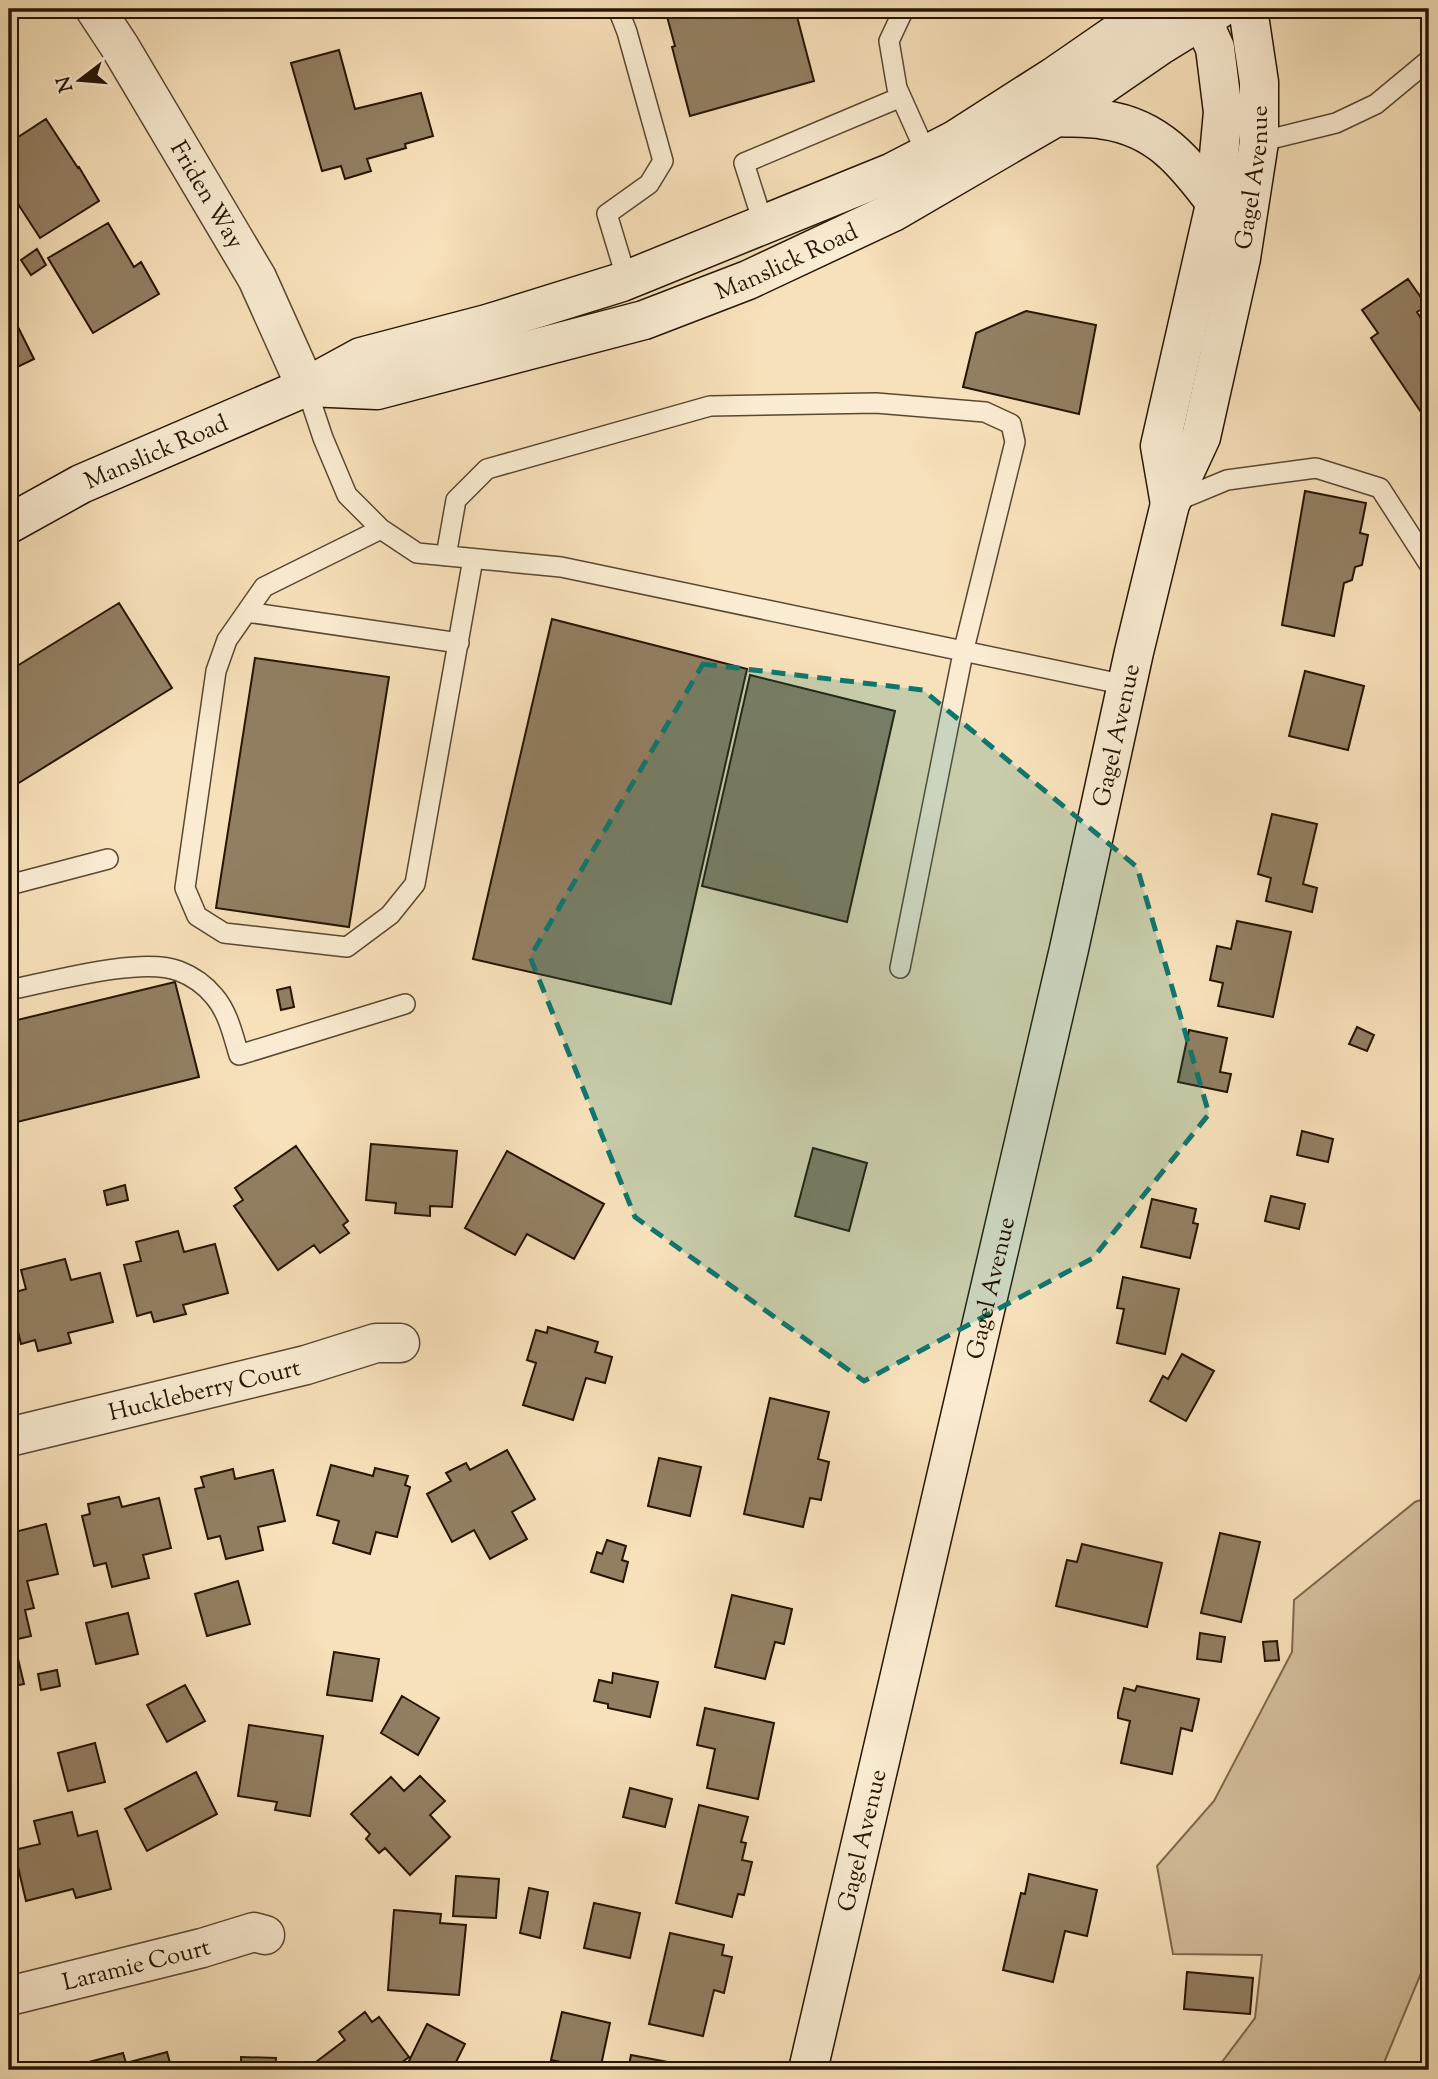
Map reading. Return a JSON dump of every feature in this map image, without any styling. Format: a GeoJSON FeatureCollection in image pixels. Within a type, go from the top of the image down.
{"type":"FeatureCollection","features":[{"type":"Feature","properties":{"kind":"street","name":"Friden Way"},"geometry":{"type":"LineString","coordinates":[[95,9],[257,278],[306,387]]}},
{"type":"Feature","properties":{"kind":"street","name":"Manslick Road"},"geometry":{"type":"LineString","coordinates":[[306,387],[377,390],[644,320],[748,280],[893,212],[934,169],[955,140],[1152,9]]}},
{"type":"Feature","properties":{"kind":"street","name":"Gagel Avenue"},"geometry":{"type":"LineString","coordinates":[[807,2070],[1069,949],[1126,685],[1170,504],[1201,437],[1241,258],[1259,142],[1259,82],[1248,9]]}},
{"type":"Feature","properties":{"kind":"street","name":"Manslick Road"},"geometry":{"type":"LineString","coordinates":[[9,524],[81,484],[306,387],[361,357],[487,324],[627,280],[871,182],[934,169],[1056,117],[1206,12]]}},
{"type":"Feature","properties":{"kind":"street","name":"Gagel Avenue"},"geometry":{"type":"LineString","coordinates":[[1170,504],[1160,446],[1215,202],[1223,112],[1215,48],[1206,12]]}},
{"type":"Feature","properties":{"kind":"street"},"geometry":{"type":"LineString","coordinates":[[1056,117],[1106,120],[1134,129],[1163,143],[1182,160],[1215,202]]}},
{"type":"Feature","properties":{"kind":"street","name":"Huckleberry Court"},"geometry":{"type":"LineString","coordinates":[[9,1437],[306,1365],[376,1343],[400,1343]]}},
{"type":"Feature","properties":{"kind":"street","name":"Laramie Court"},"geometry":{"type":"LineString","coordinates":[[9,1996],[202,1948],[254,1932],[265,1935]]}},
{"type":"Feature","properties":{"kind":"lane"},"geometry":{"type":"LineString","coordinates":[[618,9],[627,32],[663,161],[649,184],[607,214],[627,280]]}},
{"type":"Feature","properties":{"kind":"lane"},"geometry":{"type":"LineString","coordinates":[[904,9],[890,41],[897,88],[934,169]]}},
{"type":"Feature","properties":{"kind":"lane"},"geometry":{"type":"LineString","coordinates":[[1259,142],[1336,123],[1376,104],[1429,60]]}},
{"type":"Feature","properties":{"kind":"lane"},"geometry":{"type":"LineString","coordinates":[[764,226],[744,163],[901,97]]}},
{"type":"Feature","properties":{"kind":"lane"},"geometry":{"type":"LineString","coordinates":[[306,387],[323,438],[347,495],[381,529],[417,553],[561,567],[1126,685]]}},
{"type":"Feature","properties":{"kind":"lane"},"geometry":{"type":"LineString","coordinates":[[446,556],[456,500],[487,469],[710,406],[876,403],[985,412],[1011,424],[1015,442],[964,653],[900,968]]}},
{"type":"Feature","properties":{"kind":"lane"},"geometry":{"type":"LineString","coordinates":[[1170,504],[1227,480],[1316,468],[1380,488],[1429,564]]}},
{"type":"Feature","properties":{"kind":"lane"},"geometry":{"type":"LineString","coordinates":[[381,529],[264,587],[227,640],[216,671],[185,888],[197,916],[224,933],[348,947],[390,915],[415,884],[473,559]]}},
{"type":"Feature","properties":{"kind":"lane"},"geometry":{"type":"LineString","coordinates":[[247,612],[458,643]]}},
{"type":"Feature","properties":{"kind":"lane"},"geometry":{"type":"LineString","coordinates":[[9,885],[108,859]]}},
{"type":"Feature","properties":{"kind":"lane"},"geometry":{"type":"LineString","coordinates":[[9,990],[129,967],[177,970],[199,982],[215,997],[230,1023],[239,1055],[405,1004]]}},
{"type":"Feature","properties":{"kind":"highlighted area"},"geometry":{"type":"Polygon","coordinates":[[[703,664],[923,690],[1137,867],[1209,1114],[1093,1258],[864,1381],[635,1217],[530,957],[703,664]]]}},
{"type":"Feature","properties":{"kind":"shaded area"},"geometry":{"type":"Polygon","coordinates":[[[1429,1497],[1429,1954],[1381,2070],[1216,2070],[1255,2018],[1262,1955],[1173,1954],[1157,1866],[1214,1801],[1292,1652],[1294,1600],[1415,1502],[1429,1497]]]}},
{"type":"Feature","properties":{"kind":"building"},"geometry":{"type":"Polygon","coordinates":[[[665,9],[795,9],[814,81],[690,116],[665,9]]]}},
{"type":"Feature","properties":{"kind":"building"},"geometry":{"type":"Polygon","coordinates":[[[339,50],[355,109],[421,93],[433,136],[405,144],[406,148],[367,159],[371,171],[345,179],[341,166],[322,171],[291,63],[339,50]]]}},
{"type":"Feature","properties":{"kind":"building"},"geometry":{"type":"Polygon","coordinates":[[[46,119],[99,201],[40,238],[9,190],[9,143],[46,119]]]}},
{"type":"Feature","properties":{"kind":"building"},"geometry":{"type":"Polygon","coordinates":[[[108,223],[134,267],[141,262],[159,294],[93,333],[48,258],[108,223]]]}},
{"type":"Feature","properties":{"kind":"building"},"geometry":{"type":"Polygon","coordinates":[[[37,249],[46,265],[31,275],[21,260],[37,249]]]}},
{"type":"Feature","properties":{"kind":"building"},"geometry":{"type":"Polygon","coordinates":[[[1408,279],[1427,306],[1417,312],[1429,331],[1429,424],[1371,338],[1378,333],[1362,310],[1408,279]]]}},
{"type":"Feature","properties":{"kind":"building"},"geometry":{"type":"Polygon","coordinates":[[[9,309],[34,359],[9,371],[9,309]]]}},
{"type":"Feature","properties":{"kind":"building"},"geometry":{"type":"Polygon","coordinates":[[[1026,311],[1096,325],[1079,414],[963,387],[976,333],[1026,311]]]}},
{"type":"Feature","properties":{"kind":"building"},"geometry":{"type":"Polygon","coordinates":[[[1305,491],[1366,503],[1360,533],[1368,535],[1362,565],[1355,567],[1352,580],[1344,583],[1334,636],[1282,625],[1305,491]]]}},
{"type":"Feature","properties":{"kind":"building"},"geometry":{"type":"Polygon","coordinates":[[[119,603],[172,688],[9,789],[9,671],[119,603]]]}},
{"type":"Feature","properties":{"kind":"building"},"geometry":{"type":"Polygon","coordinates":[[[552,619],[747,669],[671,1004],[473,959],[552,619]]]}},
{"type":"Feature","properties":{"kind":"building"},"geometry":{"type":"Polygon","coordinates":[[[255,658],[389,677],[349,927],[216,908],[255,658]]]}},
{"type":"Feature","properties":{"kind":"building"},"geometry":{"type":"Polygon","coordinates":[[[1305,671],[1364,686],[1348,750],[1289,736],[1305,671]]]}},
{"type":"Feature","properties":{"kind":"building"},"geometry":{"type":"Polygon","coordinates":[[[750,675],[895,711],[847,922],[702,886],[750,675]]]}},
{"type":"Feature","properties":{"kind":"building"},"geometry":{"type":"Polygon","coordinates":[[[1272,814],[1317,824],[1303,884],[1317,888],[1312,912],[1266,901],[1271,878],[1258,874],[1272,814]]]}},
{"type":"Feature","properties":{"kind":"building"},"geometry":{"type":"Polygon","coordinates":[[[1237,921],[1291,932],[1273,1017],[1218,1006],[1223,983],[1210,980],[1217,946],[1231,949],[1237,921]]]}},
{"type":"Feature","properties":{"kind":"building"},"geometry":{"type":"Polygon","coordinates":[[[175,982],[199,1077],[9,1124],[9,1022],[175,982]]]}},
{"type":"Feature","properties":{"kind":"building"},"geometry":{"type":"Polygon","coordinates":[[[290,987],[294,1007],[281,1010],[277,990],[290,987]]]}},
{"type":"Feature","properties":{"kind":"building"},"geometry":{"type":"Polygon","coordinates":[[[1357,1027],[1374,1035],[1367,1051],[1349,1044],[1357,1027]]]}},
{"type":"Feature","properties":{"kind":"building"},"geometry":{"type":"Polygon","coordinates":[[[1189,1030],[1227,1038],[1220,1072],[1231,1074],[1227,1092],[1178,1082],[1189,1030]]]}},
{"type":"Feature","properties":{"kind":"building"},"geometry":{"type":"Polygon","coordinates":[[[1302,1131],[1333,1139],[1328,1162],[1297,1155],[1302,1131]]]}},
{"type":"Feature","properties":{"kind":"building"},"geometry":{"type":"Polygon","coordinates":[[[371,1144],[457,1151],[452,1207],[430,1206],[430,1216],[395,1213],[396,1203],[366,1200],[371,1144]]]}},
{"type":"Feature","properties":{"kind":"building"},"geometry":{"type":"Polygon","coordinates":[[[296,1146],[348,1221],[343,1225],[349,1233],[320,1253],[314,1245],[278,1270],[234,1206],[243,1200],[235,1188],[296,1146]]]}},
{"type":"Feature","properties":{"kind":"building"},"geometry":{"type":"Polygon","coordinates":[[[813,1148],[867,1163],[849,1231],[795,1216],[813,1148]]]}},
{"type":"Feature","properties":{"kind":"building"},"geometry":{"type":"Polygon","coordinates":[[[507,1151],[604,1204],[574,1259],[527,1234],[515,1255],[465,1228],[507,1151]]]}},
{"type":"Feature","properties":{"kind":"building"},"geometry":{"type":"Polygon","coordinates":[[[125,1185],[128,1200],[107,1205],[104,1191],[125,1185]]]}},
{"type":"Feature","properties":{"kind":"building"},"geometry":{"type":"Polygon","coordinates":[[[1271,1196],[1305,1204],[1299,1229],[1265,1221],[1271,1196]]]}},
{"type":"Feature","properties":{"kind":"building"},"geometry":{"type":"Polygon","coordinates":[[[1152,1199],[1196,1209],[1193,1223],[1198,1224],[1190,1258],[1141,1247],[1152,1199]]]}},
{"type":"Feature","properties":{"kind":"building"},"geometry":{"type":"Polygon","coordinates":[[[178,1231],[184,1252],[215,1244],[228,1293],[183,1305],[186,1314],[154,1322],[151,1312],[137,1316],[124,1265],[141,1261],[136,1242],[178,1231]]]}},
{"type":"Feature","properties":{"kind":"building"},"geometry":{"type":"Polygon","coordinates":[[[65,1259],[71,1280],[100,1273],[113,1322],[68,1333],[71,1343],[38,1351],[35,1340],[21,1344],[9,1294],[26,1289],[21,1270],[65,1259]]]}},
{"type":"Feature","properties":{"kind":"building"},"geometry":{"type":"Polygon","coordinates":[[[1123,1277],[1179,1289],[1165,1354],[1117,1343],[1124,1309],[1117,1308],[1123,1277]]]}},
{"type":"Feature","properties":{"kind":"building"},"geometry":{"type":"Polygon","coordinates":[[[548,1327],[598,1342],[595,1352],[612,1357],[605,1383],[586,1378],[573,1420],[523,1405],[536,1363],[527,1360],[536,1330],[547,1333],[548,1327]]]}},
{"type":"Feature","properties":{"kind":"building"},"geometry":{"type":"Polygon","coordinates":[[[1182,1354],[1214,1371],[1186,1421],[1150,1401],[1163,1376],[1168,1379],[1182,1354]]]}},
{"type":"Feature","properties":{"kind":"building"},"geometry":{"type":"Polygon","coordinates":[[[770,1398],[829,1412],[818,1459],[829,1462],[821,1500],[810,1498],[803,1527],[744,1514],[770,1398]]]}},
{"type":"Feature","properties":{"kind":"building"},"geometry":{"type":"Polygon","coordinates":[[[507,1450],[535,1499],[512,1512],[527,1539],[490,1559],[474,1530],[452,1542],[427,1494],[451,1481],[446,1473],[466,1463],[470,1470],[507,1450]]]}},
{"type":"Feature","properties":{"kind":"building"},"geometry":{"type":"Polygon","coordinates":[[[659,1458],[701,1467],[690,1516],[648,1506],[659,1458]]]}},
{"type":"Feature","properties":{"kind":"building"},"geometry":{"type":"Polygon","coordinates":[[[331,1465],[373,1476],[375,1468],[408,1476],[405,1485],[410,1487],[397,1537],[376,1532],[370,1554],[333,1543],[339,1521],[317,1515],[331,1465]]]}},
{"type":"Feature","properties":{"kind":"building"},"geometry":{"type":"Polygon","coordinates":[[[233,1469],[235,1479],[273,1470],[285,1521],[258,1527],[263,1550],[226,1559],[220,1536],[208,1539],[195,1489],[204,1487],[201,1477],[233,1469]]]}},
{"type":"Feature","properties":{"kind":"building"},"geometry":{"type":"Polygon","coordinates":[[[119,1497],[122,1507],[159,1498],[171,1548],[143,1555],[149,1578],[112,1587],[106,1563],[94,1566],[82,1516],[90,1514],[88,1504],[119,1497]]]}},
{"type":"Feature","properties":{"kind":"building"},"geometry":{"type":"Polygon","coordinates":[[[9,1524],[11,1533],[46,1524],[58,1574],[27,1581],[34,1608],[25,1610],[31,1636],[9,1641],[9,1524]]]}},
{"type":"Feature","properties":{"kind":"building"},"geometry":{"type":"Polygon","coordinates":[[[1220,1533],[1260,1542],[1241,1622],[1201,1613],[1220,1533]]]}},
{"type":"Feature","properties":{"kind":"building"},"geometry":{"type":"Polygon","coordinates":[[[607,1540],[626,1546],[622,1560],[628,1562],[623,1582],[591,1572],[597,1552],[602,1554],[607,1540]]]}},
{"type":"Feature","properties":{"kind":"building"},"geometry":{"type":"Polygon","coordinates":[[[1082,1544],[1162,1563],[1147,1627],[1056,1606],[1067,1560],[1077,1562],[1082,1544]]]}},
{"type":"Feature","properties":{"kind":"building"},"geometry":{"type":"Polygon","coordinates":[[[238,1581],[250,1624],[207,1636],[195,1594],[238,1581]]]}},
{"type":"Feature","properties":{"kind":"building"},"geometry":{"type":"Polygon","coordinates":[[[732,1595],[792,1609],[784,1644],[775,1642],[765,1679],[715,1667],[732,1595]]]}},
{"type":"Feature","properties":{"kind":"building"},"geometry":{"type":"Polygon","coordinates":[[[128,1613],[138,1654],[96,1664],[86,1623],[128,1613]]]}},
{"type":"Feature","properties":{"kind":"building"},"geometry":{"type":"Polygon","coordinates":[[[1200,1633],[1225,1637],[1221,1662],[1197,1659],[1200,1633]]]}},
{"type":"Feature","properties":{"kind":"building"},"geometry":{"type":"Polygon","coordinates":[[[1277,1641],[1279,1660],[1265,1661],[1263,1642],[1277,1641]]]}},
{"type":"Feature","properties":{"kind":"building"},"geometry":{"type":"Polygon","coordinates":[[[14,1642],[24,1684],[9,1687],[9,1643],[14,1642]]]}},
{"type":"Feature","properties":{"kind":"building"},"geometry":{"type":"Polygon","coordinates":[[[334,1652],[379,1659],[372,1701],[327,1695],[334,1652]]]}},
{"type":"Feature","properties":{"kind":"building"},"geometry":{"type":"Polygon","coordinates":[[[57,1670],[60,1686],[41,1690],[38,1674],[57,1670]]]}},
{"type":"Feature","properties":{"kind":"building"},"geometry":{"type":"Polygon","coordinates":[[[613,1673],[658,1682],[650,1717],[608,1708],[608,1704],[594,1701],[599,1680],[612,1683],[613,1673]]]}},
{"type":"Feature","properties":{"kind":"building"},"geometry":{"type":"Polygon","coordinates":[[[185,1685],[205,1721],[167,1742],[147,1705],[185,1685]]]}},
{"type":"Feature","properties":{"kind":"building"},"geometry":{"type":"Polygon","coordinates":[[[1137,1686],[1199,1699],[1192,1731],[1181,1728],[1172,1774],[1121,1763],[1130,1721],[1118,1718],[1118,1713],[1124,1688],[1135,1691],[1137,1686]]]}},
{"type":"Feature","properties":{"kind":"building"},"geometry":{"type":"Polygon","coordinates":[[[402,1696],[439,1718],[418,1755],[381,1733],[402,1696]]]}},
{"type":"Feature","properties":{"kind":"building"},"geometry":{"type":"Polygon","coordinates":[[[705,1708],[774,1723],[758,1799],[707,1788],[715,1749],[697,1745],[705,1708]]]}},
{"type":"Feature","properties":{"kind":"building"},"geometry":{"type":"Polygon","coordinates":[[[249,1725],[323,1736],[310,1816],[275,1810],[277,1802],[238,1796],[249,1725]]]}},
{"type":"Feature","properties":{"kind":"building"},"geometry":{"type":"Polygon","coordinates":[[[95,1743],[105,1782],[68,1791],[58,1753],[95,1743]]]}},
{"type":"Feature","properties":{"kind":"building"},"geometry":{"type":"Polygon","coordinates":[[[196,1772],[217,1814],[147,1851],[125,1809],[196,1772]]]}},
{"type":"Feature","properties":{"kind":"building"},"geometry":{"type":"Polygon","coordinates":[[[420,1776],[445,1801],[430,1815],[450,1837],[410,1875],[385,1848],[379,1853],[366,1839],[370,1834],[351,1814],[391,1777],[404,1791],[420,1776]]]}},
{"type":"Feature","properties":{"kind":"building"},"geometry":{"type":"Polygon","coordinates":[[[630,1788],[672,1799],[665,1827],[623,1817],[630,1788]]]}},
{"type":"Feature","properties":{"kind":"building"},"geometry":{"type":"Polygon","coordinates":[[[699,1805],[748,1817],[741,1842],[746,1843],[742,1860],[752,1862],[744,1895],[738,1894],[732,1917],[676,1903],[699,1805]]]}},
{"type":"Feature","properties":{"kind":"building"},"geometry":{"type":"Polygon","coordinates":[[[72,1812],[78,1836],[97,1831],[111,1889],[76,1898],[73,1889],[26,1901],[14,1850],[40,1844],[34,1821],[72,1812]]]}},
{"type":"Feature","properties":{"kind":"building"},"geometry":{"type":"Polygon","coordinates":[[[1029,1874],[1097,1890],[1087,1936],[1065,1931],[1053,1982],[1003,1970],[1021,1893],[1025,1894],[1029,1874]]]}},
{"type":"Feature","properties":{"kind":"building"},"geometry":{"type":"Polygon","coordinates":[[[456,1876],[499,1879],[496,1918],[453,1916],[456,1876]]]}},
{"type":"Feature","properties":{"kind":"building"},"geometry":{"type":"Polygon","coordinates":[[[529,1888],[548,1892],[540,1938],[520,1933],[529,1888]]]}},
{"type":"Feature","properties":{"kind":"building"},"geometry":{"type":"Polygon","coordinates":[[[594,1903],[640,1913],[630,1958],[584,1948],[594,1903]]]}},
{"type":"Feature","properties":{"kind":"building"},"geometry":{"type":"Polygon","coordinates":[[[394,1910],[441,1914],[440,1923],[466,1925],[459,1995],[388,1990],[394,1910]]]}},
{"type":"Feature","properties":{"kind":"building"},"geometry":{"type":"Polygon","coordinates":[[[670,1933],[724,1945],[722,1955],[732,1957],[724,1993],[714,1990],[703,2036],[649,2024],[670,1933]]]}},
{"type":"Feature","properties":{"kind":"building"},"geometry":{"type":"Polygon","coordinates":[[[1187,1972],[1253,1978],[1250,2014],[1184,2009],[1187,1972]]]}},
{"type":"Feature","properties":{"kind":"building"},"geometry":{"type":"Polygon","coordinates":[[[365,2012],[372,2022],[379,2017],[409,2057],[392,2070],[316,2070],[312,2065],[345,2040],[339,2032],[365,2012]]]}},
{"type":"Feature","properties":{"kind":"building"},"geometry":{"type":"Polygon","coordinates":[[[562,2012],[610,2023],[600,2070],[551,2060],[562,2012]]]}},
{"type":"Feature","properties":{"kind":"building"},"geometry":{"type":"Polygon","coordinates":[[[427,2024],[465,2044],[452,2070],[423,2070],[408,2063],[427,2024]]]}},
{"type":"Feature","properties":{"kind":"building"},"geometry":{"type":"Polygon","coordinates":[[[167,2052],[172,2070],[91,2070],[89,2062],[123,2053],[126,2063],[167,2052]]]}},
{"type":"Feature","properties":{"kind":"building"},"geometry":{"type":"Polygon","coordinates":[[[631,2055],[705,2069],[705,2070],[628,2070],[631,2055]]]}},
{"type":"Feature","properties":{"kind":"building"},"geometry":{"type":"Polygon","coordinates":[[[241,2057],[276,2058],[275,2068],[283,2070],[201,2070],[201,2065],[241,2067],[241,2057]]]}}]}
